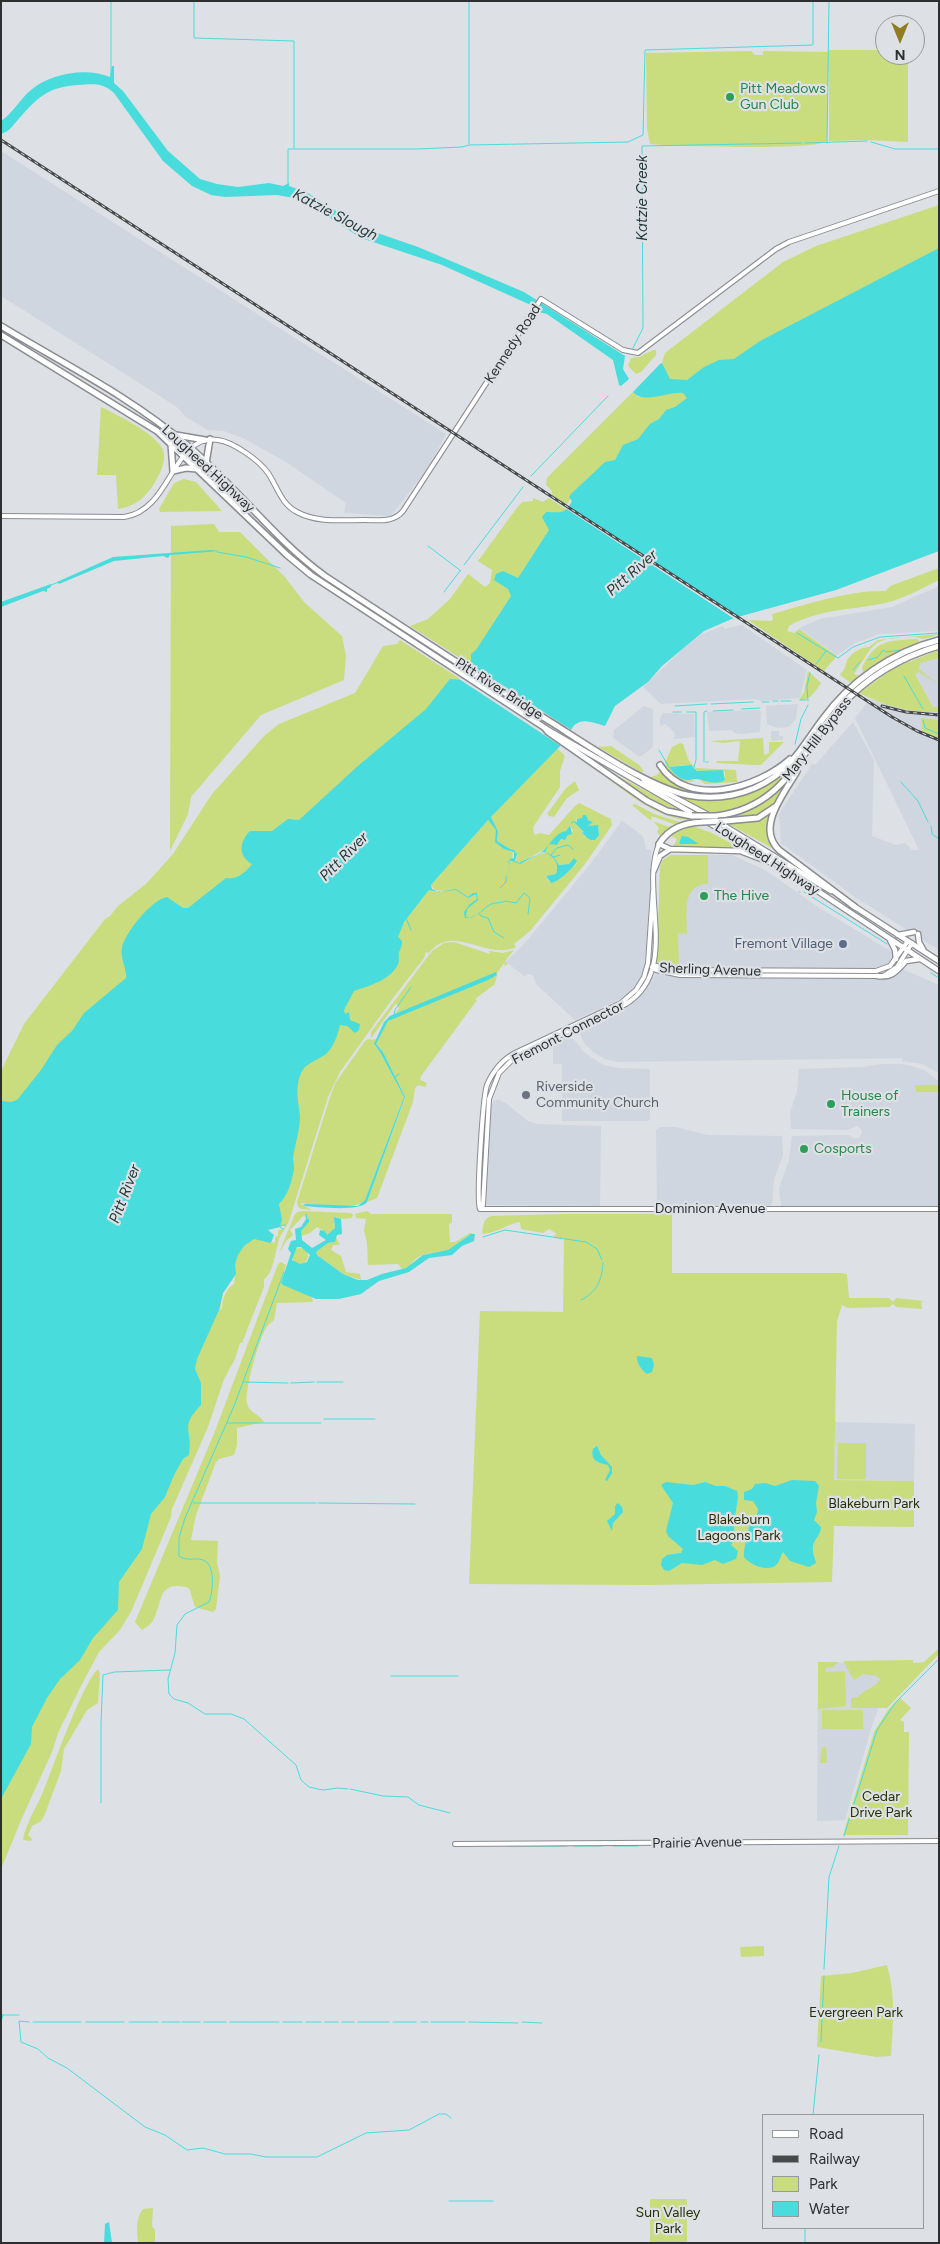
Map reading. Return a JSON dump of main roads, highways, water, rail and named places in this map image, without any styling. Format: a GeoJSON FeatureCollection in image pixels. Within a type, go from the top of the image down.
{"type":"FeatureCollection","features":[{"type":"Feature","properties":{"kind":"highway","name":"Lougheed Highway"},"geometry":{"type":"LineString","coordinates":[[1,326],[143,411],[176,435],[313,567],[404,627]]}},
{"type":"Feature","properties":{"kind":"highway","name":"Lougheed Highway"},"geometry":{"type":"LineString","coordinates":[[1,335],[139,419],[171,443],[298,565],[400,634]]}},
{"type":"Feature","properties":{"kind":"highway"},"geometry":{"type":"LineString","coordinates":[[176,435],[208,440],[206,463]]}},
{"type":"Feature","properties":{"kind":"highway"},"geometry":{"type":"LineString","coordinates":[[171,443],[173,471],[186,468],[197,469]]}},
{"type":"Feature","properties":{"kind":"highway","name":"Pitt River Bridge"},"geometry":{"type":"LineString","coordinates":[[404,627],[594,750]]}},
{"type":"Feature","properties":{"kind":"highway","name":"Pitt River Bridge"},"geometry":{"type":"LineString","coordinates":[[400,634],[589,757]]}},
{"type":"Feature","properties":{"kind":"highway","name":"Mary Hill Bypass"},"geometry":{"type":"LineString","coordinates":[[589,757],[652,804],[673,813],[692,816],[716,816],[745,809],[770,795],[787,779],[836,702],[866,676],[904,653],[939,640]]}},
{"type":"Feature","properties":{"kind":"highway","name":"Mary Hill Bypass"},"geometry":{"type":"LineString","coordinates":[[594,750],[666,788],[688,795],[716,797],[739,794],[765,783],[787,766],[808,746],[836,711],[869,680],[907,658],[939,646]]}},
{"type":"Feature","properties":{"kind":"highway"},"geometry":{"type":"LineString","coordinates":[[660,764],[671,778],[684,785],[710,790],[731,788],[767,776],[808,746]]}},
{"type":"Feature","properties":{"kind":"highway"},"geometry":{"type":"LineString","coordinates":[[808,746],[779,802],[770,827],[774,844],[855,907]]}},
{"type":"Feature","properties":{"kind":"highway"},"geometry":{"type":"LineString","coordinates":[[659,844],[669,832],[686,824],[760,817],[772,810],[779,802]]}},
{"type":"Feature","properties":{"kind":"main road","name":"Kennedy Road"},"geometry":{"type":"LineString","coordinates":[[208,440],[223,441],[256,460],[269,474],[282,498],[297,512],[320,519],[394,519],[403,512],[543,299],[623,350],[638,353],[783,246],[818,231],[939,191]]}},
{"type":"Feature","properties":{"kind":"main road"},"geometry":{"type":"LineString","coordinates":[[1,516],[124,518],[133,516],[144,511],[152,504],[184,455],[191,448],[208,440]]}},
{"type":"Feature","properties":{"kind":"main road","name":"Lougheed Highway"},"geometry":{"type":"LineString","coordinates":[[594,750],[724,825],[939,960]]}},
{"type":"Feature","properties":{"kind":"main road","name":"Lougheed Highway"},"geometry":{"type":"LineString","coordinates":[[589,757],[739,840],[939,971]]}},
{"type":"Feature","properties":{"kind":"main road"},"geometry":{"type":"LineString","coordinates":[[654,884],[655,856],[659,844],[673,849],[726,849],[750,853],[811,887]]}},
{"type":"Feature","properties":{"kind":"main road"},"geometry":{"type":"LineString","coordinates":[[654,870],[661,855],[673,849]]}},
{"type":"Feature","properties":{"kind":"main road","name":"Fremont Connector"},"geometry":{"type":"LineString","coordinates":[[480,1209],[479,1190],[484,1100],[487,1085],[494,1071],[515,1052],[624,1001],[638,987],[648,966],[650,917],[654,884]]}},
{"type":"Feature","properties":{"kind":"main road","name":"Fremont Connector"},"geometry":{"type":"LineString","coordinates":[[480,1209],[483,1205],[490,1095],[502,1070],[513,1058],[522,1052],[630,1002],[644,988],[653,967],[655,948],[654,884]]}},
{"type":"Feature","properties":{"kind":"main road"},"geometry":{"type":"LineString","coordinates":[[898,935],[916,933],[920,945],[928,954]]}},
{"type":"Feature","properties":{"kind":"main road"},"geometry":{"type":"LineString","coordinates":[[885,936],[892,943],[896,959]]}},
{"type":"Feature","properties":{"kind":"main road","name":"Sherling Avenue"},"geometry":{"type":"LineString","coordinates":[[653,967],[656,970],[680,976],[877,976],[893,970],[910,942]]}},
{"type":"Feature","properties":{"kind":"main road","name":"Sherling Avenue"},"geometry":{"type":"LineString","coordinates":[[653,967],[680,970],[876,972],[886,969],[905,949]]}},
{"type":"Feature","properties":{"kind":"main road"},"geometry":{"type":"LineString","coordinates":[[877,976],[890,976],[898,971],[906,961],[921,959]]}},
{"type":"Feature","properties":{"kind":"main road"},"geometry":{"type":"LineString","coordinates":[[648,966],[653,967]]}},
{"type":"Feature","properties":{"kind":"main road","name":"Dominion Avenue"},"geometry":{"type":"LineString","coordinates":[[480,1209],[939,1208]]}},
{"type":"Feature","properties":{"kind":"main road","name":"Prairie Avenue"},"geometry":{"type":"LineString","coordinates":[[454,1844],[939,1841]]}},
{"type":"Feature","properties":{"kind":"water","name":"Katzie Slough"},"geometry":{"type":"Polygon","coordinates":[[[112,66],[114,66],[114,83],[123,91],[168,151],[200,179],[238,187],[269,183],[283,186],[289,183],[289,186],[306,192],[363,228],[418,247],[524,292],[625,356],[623,369],[629,379],[621,386],[619,385],[613,360],[547,314],[538,312],[533,306],[442,265],[361,238],[321,212],[294,198],[277,195],[225,197],[211,195],[192,186],[163,161],[114,93],[106,87],[88,84],[58,88],[42,96],[10,129],[1,134],[1,121],[39,84],[48,79],[69,73],[91,72],[110,77],[112,66]]]}},
{"type":"Feature","properties":{"kind":"water","name":"Pitt River"},"geometry":{"type":"Polygon","coordinates":[[[939,248],[939,551],[836,590],[734,618],[704,631],[662,666],[648,682],[615,706],[605,726],[582,721],[574,726],[568,738],[491,817],[498,831],[497,841],[514,850],[517,854],[515,861],[519,863],[536,855],[548,845],[545,852],[547,853],[543,852],[520,864],[509,860],[514,858],[514,852],[504,849],[495,842],[496,830],[488,820],[431,885],[432,889],[438,891],[429,890],[404,922],[398,937],[402,944],[399,952],[399,962],[395,970],[379,982],[354,991],[344,1010],[345,1014],[349,1012],[350,1020],[360,1024],[359,1030],[355,1033],[347,1026],[340,1025],[335,1040],[327,1053],[309,1064],[302,1071],[297,1089],[300,1121],[293,1158],[294,1169],[289,1188],[279,1204],[282,1220],[280,1227],[268,1230],[274,1235],[271,1243],[254,1239],[244,1246],[238,1255],[235,1264],[236,1274],[223,1293],[219,1310],[197,1359],[195,1369],[201,1383],[201,1405],[190,1418],[188,1428],[189,1455],[183,1459],[165,1497],[151,1514],[142,1549],[119,1582],[118,1610],[93,1638],[80,1660],[60,1679],[47,1698],[32,1727],[31,1744],[1,1799],[1,1101],[11,1102],[17,1100],[41,1070],[57,1045],[72,1031],[84,1013],[126,978],[122,948],[133,926],[147,910],[161,899],[167,897],[183,908],[188,908],[226,878],[237,877],[244,872],[252,864],[247,861],[242,853],[242,844],[250,831],[272,831],[288,819],[299,820],[359,765],[426,709],[450,679],[462,680],[471,665],[471,654],[476,650],[511,596],[508,589],[494,580],[496,574],[503,571],[518,578],[549,530],[542,517],[546,512],[562,512],[567,509],[572,501],[569,497],[571,494],[605,462],[615,460],[623,445],[638,439],[650,424],[659,419],[666,410],[675,407],[687,398],[683,393],[650,398],[638,396],[633,392],[660,364],[662,363],[670,379],[687,380],[704,367],[719,360],[734,359],[760,341],[939,248]]]}},
{"type":"Feature","properties":{"kind":"water"},"geometry":{"type":"Polygon","coordinates":[[[211,550],[220,551],[170,555],[168,558],[163,556],[114,561],[59,584],[57,582],[113,557],[211,550]]]}},
{"type":"Feature","properties":{"kind":"water"},"geometry":{"type":"Polygon","coordinates":[[[51,584],[47,592],[43,591],[1,607],[1,602],[51,584]]]}},
{"type":"Feature","properties":{"kind":"water"},"geometry":{"type":"Polygon","coordinates":[[[691,765],[697,771],[723,770],[725,780],[717,783],[698,779],[684,780],[677,776],[669,767],[691,765]]]}},
{"type":"Feature","properties":{"kind":"water"},"geometry":{"type":"Polygon","coordinates":[[[586,815],[588,820],[593,822],[588,826],[598,825],[599,835],[595,840],[590,840],[581,833],[584,832],[574,822],[570,825],[573,821],[577,822],[577,819],[586,815]]]}},
{"type":"Feature","properties":{"kind":"water"},"geometry":{"type":"Polygon","coordinates":[[[570,825],[572,834],[568,835],[565,840],[561,839],[557,845],[549,844],[556,836],[566,831],[570,825]]]}},
{"type":"Feature","properties":{"kind":"water"},"geometry":{"type":"Polygon","coordinates":[[[682,836],[688,837],[699,844],[680,844],[682,836]]]}},
{"type":"Feature","properties":{"kind":"water"},"geometry":{"type":"Polygon","coordinates":[[[547,853],[553,856],[559,865],[569,864],[574,858],[577,861],[569,871],[551,883],[546,876],[556,874],[557,866],[555,860],[547,853]]]}},
{"type":"Feature","properties":{"kind":"water"},"geometry":{"type":"Polygon","coordinates":[[[456,889],[468,897],[473,893],[477,893],[478,900],[467,909],[466,917],[470,918],[465,918],[464,912],[469,905],[477,899],[476,894],[468,898],[456,890],[442,892],[456,889]]]}},
{"type":"Feature","properties":{"kind":"water"},"geometry":{"type":"Polygon","coordinates":[[[496,972],[497,975],[488,980],[388,1021],[376,1044],[383,1052],[405,1097],[367,1202],[363,1205],[356,1207],[347,1208],[303,1205],[358,1206],[365,1200],[404,1097],[374,1044],[384,1022],[390,1016],[496,972]]]}},
{"type":"Feature","properties":{"kind":"water"},"geometry":{"type":"Polygon","coordinates":[[[334,1217],[341,1219],[342,1234],[337,1235],[335,1242],[328,1243],[316,1252],[317,1255],[343,1274],[358,1280],[367,1280],[406,1268],[423,1255],[448,1250],[471,1234],[475,1234],[474,1241],[462,1246],[452,1255],[429,1258],[409,1272],[379,1281],[361,1294],[339,1299],[316,1299],[283,1285],[281,1283],[291,1253],[288,1249],[291,1241],[296,1240],[295,1229],[301,1227],[306,1219],[309,1219],[309,1222],[301,1231],[302,1240],[312,1248],[326,1240],[319,1235],[320,1230],[325,1231],[327,1235],[335,1228],[334,1217]],[[297,1247],[292,1260],[300,1264],[307,1262],[310,1255],[301,1247],[297,1247]]]}},
{"type":"Feature","properties":{"kind":"water"},"geometry":{"type":"Polygon","coordinates":[[[637,1356],[652,1358],[654,1365],[652,1372],[647,1374],[643,1371],[638,1364],[637,1356]]]}},
{"type":"Feature","properties":{"kind":"water"},"geometry":{"type":"Polygon","coordinates":[[[597,1446],[601,1455],[612,1467],[612,1473],[607,1481],[605,1480],[610,1470],[608,1465],[594,1459],[592,1453],[593,1449],[597,1446]]]}},
{"type":"Feature","properties":{"kind":"water"},"geometry":{"type":"Polygon","coordinates":[[[792,1480],[815,1481],[819,1486],[816,1503],[817,1512],[814,1520],[821,1527],[813,1548],[816,1563],[809,1567],[790,1561],[783,1552],[778,1563],[770,1568],[755,1565],[747,1560],[744,1555],[749,1527],[758,1509],[753,1501],[744,1500],[744,1492],[752,1489],[755,1484],[765,1483],[775,1486],[792,1480]]]}},
{"type":"Feature","properties":{"kind":"water"},"geometry":{"type":"Polygon","coordinates":[[[666,1482],[693,1485],[705,1482],[716,1486],[725,1486],[737,1491],[738,1500],[734,1525],[736,1537],[731,1545],[738,1551],[736,1559],[723,1564],[715,1560],[702,1565],[682,1563],[669,1571],[664,1570],[661,1565],[662,1559],[667,1555],[681,1553],[683,1549],[668,1536],[666,1531],[673,1503],[661,1485],[666,1482]]]}},
{"type":"Feature","properties":{"kind":"water"},"geometry":{"type":"Polygon","coordinates":[[[618,1503],[622,1507],[623,1512],[613,1523],[612,1531],[607,1521],[615,1514],[615,1506],[618,1503]]]}},
{"type":"Feature","properties":{"kind":"water"},"geometry":{"type":"Polygon","coordinates":[[[109,2222],[112,2243],[104,2243],[105,2224],[109,2222]]]}},
{"type":"Feature","properties":{"kind":"waterway"},"geometry":{"type":"LineString","coordinates":[[111,1],[111,77]]}},
{"type":"Feature","properties":{"kind":"waterway"},"geometry":{"type":"LineString","coordinates":[[194,1],[194,38],[294,41],[294,148]]}},
{"type":"Feature","properties":{"kind":"waterway"},"geometry":{"type":"LineString","coordinates":[[469,1],[469,144]]}},
{"type":"Feature","properties":{"kind":"waterway"},"geometry":{"type":"LineString","coordinates":[[288,184],[288,149],[417,149],[469,145],[628,142],[643,135],[645,50],[813,45],[813,1]]}},
{"type":"Feature","properties":{"kind":"waterway"},"geometry":{"type":"LineString","coordinates":[[827,143],[829,1]]}},
{"type":"Feature","properties":{"kind":"waterway"},"geometry":{"type":"LineString","coordinates":[[805,143],[867,141]]}},
{"type":"Feature","properties":{"kind":"waterway"},"geometry":{"type":"LineString","coordinates":[[871,142],[895,149],[939,149]]}},
{"type":"Feature","properties":{"kind":"waterway","name":"Katzie Creek"},"geometry":{"type":"LineString","coordinates":[[633,348],[643,328],[642,146],[802,143]]}},
{"type":"Feature","properties":{"kind":"waterway"},"geometry":{"type":"LineString","coordinates":[[531,476],[608,396]]}},
{"type":"Feature","properties":{"kind":"waterway"},"geometry":{"type":"LineString","coordinates":[[464,565],[523,487]]}},
{"type":"Feature","properties":{"kind":"waterway"},"geometry":{"type":"LineString","coordinates":[[428,546],[461,571]]}},
{"type":"Feature","properties":{"kind":"waterway"},"geometry":{"type":"LineString","coordinates":[[217,552],[246,557],[280,568]]}},
{"type":"Feature","properties":{"kind":"waterway"},"geometry":{"type":"LineString","coordinates":[[444,592],[460,571]]}},
{"type":"Feature","properties":{"kind":"waterway"},"geometry":{"type":"LineString","coordinates":[[51,585],[59,582]]}},
{"type":"Feature","properties":{"kind":"waterway"},"geometry":{"type":"LineString","coordinates":[[797,633],[838,658],[853,647],[880,637],[939,633]]}},
{"type":"Feature","properties":{"kind":"waterway"},"geometry":{"type":"LineString","coordinates":[[868,660],[878,657],[883,650],[887,652],[900,650]]}},
{"type":"Feature","properties":{"kind":"waterway"},"geometry":{"type":"LineString","coordinates":[[816,664],[826,651]]}},
{"type":"Feature","properties":{"kind":"waterway"},"geometry":{"type":"LineString","coordinates":[[853,670],[860,662]]}},
{"type":"Feature","properties":{"kind":"waterway"},"geometry":{"type":"LineString","coordinates":[[808,701],[807,686],[810,673]]}},
{"type":"Feature","properties":{"kind":"waterway"},"geometry":{"type":"LineString","coordinates":[[904,676],[923,709]]}},
{"type":"Feature","properties":{"kind":"waterway"},"geometry":{"type":"LineString","coordinates":[[800,700],[806,700]]}},
{"type":"Feature","properties":{"kind":"waterway"},"geometry":{"type":"LineString","coordinates":[[773,701],[778,701]]}},
{"type":"Feature","properties":{"kind":"waterway"},"geometry":{"type":"LineString","coordinates":[[781,701],[791,701]]}},
{"type":"Feature","properties":{"kind":"waterway"},"geometry":{"type":"LineString","coordinates":[[711,704],[753,702]]}},
{"type":"Feature","properties":{"kind":"waterway"},"geometry":{"type":"LineString","coordinates":[[762,702],[769,702]]}},
{"type":"Feature","properties":{"kind":"waterway"},"geometry":{"type":"LineString","coordinates":[[675,706],[707,704]]}},
{"type":"Feature","properties":{"kind":"waterway"},"geometry":{"type":"LineString","coordinates":[[795,744],[801,719],[808,705]]}},
{"type":"Feature","properties":{"kind":"waterway"},"geometry":{"type":"LineString","coordinates":[[742,709],[760,708]]}},
{"type":"Feature","properties":{"kind":"waterway"},"geometry":{"type":"LineString","coordinates":[[713,711],[733,710]]}},
{"type":"Feature","properties":{"kind":"waterway"},"geometry":{"type":"LineString","coordinates":[[704,762],[704,712],[707,711]]}},
{"type":"Feature","properties":{"kind":"waterway"},"geometry":{"type":"LineString","coordinates":[[673,712],[681,712]]}},
{"type":"Feature","properties":{"kind":"waterway"},"geometry":{"type":"LineString","coordinates":[[687,712],[696,712],[696,760],[694,767]]}},
{"type":"Feature","properties":{"kind":"waterway"},"geometry":{"type":"LineString","coordinates":[[923,720],[925,728],[939,734]]}},
{"type":"Feature","properties":{"kind":"waterway"},"geometry":{"type":"LineString","coordinates":[[659,750],[669,767]]}},
{"type":"Feature","properties":{"kind":"waterway"},"geometry":{"type":"LineString","coordinates":[[901,782],[918,801],[928,822]]}},
{"type":"Feature","properties":{"kind":"waterway"},"geometry":{"type":"LineString","coordinates":[[931,826],[932,834],[939,839]]}},
{"type":"Feature","properties":{"kind":"waterway"},"geometry":{"type":"LineString","coordinates":[[551,855],[557,848],[568,845],[573,849]]}},
{"type":"Feature","properties":{"kind":"waterway"},"geometry":{"type":"LineString","coordinates":[[554,857],[560,855]]}},
{"type":"Feature","properties":{"kind":"waterway"},"geometry":{"type":"LineString","coordinates":[[500,888],[506,882],[506,876]]}},
{"type":"Feature","properties":{"kind":"waterway"},"geometry":{"type":"LineString","coordinates":[[804,892],[887,944]]}},
{"type":"Feature","properties":{"kind":"waterway"},"geometry":{"type":"LineString","coordinates":[[481,912],[493,904],[506,901],[516,903],[524,893],[530,898],[528,914]]}},
{"type":"Feature","properties":{"kind":"waterway"},"geometry":{"type":"LineString","coordinates":[[479,913],[481,916],[488,918],[494,932],[504,938]]}},
{"type":"Feature","properties":{"kind":"waterway"},"geometry":{"type":"LineString","coordinates":[[406,918],[411,930]]}},
{"type":"Feature","properties":{"kind":"waterway"},"geometry":{"type":"LineString","coordinates":[[931,973],[939,978]]}},
{"type":"Feature","properties":{"kind":"waterway"},"geometry":{"type":"LineString","coordinates":[[394,1015],[395,1010],[411,987]]}},
{"type":"Feature","properties":{"kind":"waterway"},"geometry":{"type":"LineString","coordinates":[[395,1077],[399,1074]]}},
{"type":"Feature","properties":{"kind":"waterway"},"geometry":{"type":"LineString","coordinates":[[306,1214],[307,1219]]}},
{"type":"Feature","properties":{"kind":"waterway"},"geometry":{"type":"LineString","coordinates":[[280,1226],[285,1225]]}},
{"type":"Feature","properties":{"kind":"waterway"},"geometry":{"type":"LineString","coordinates":[[483,1237],[505,1230],[586,1242],[597,1249],[602,1260]]}},
{"type":"Feature","properties":{"kind":"waterway"},"geometry":{"type":"LineString","coordinates":[[581,1300],[598,1285],[603,1263]]}},
{"type":"Feature","properties":{"kind":"waterway"},"geometry":{"type":"LineString","coordinates":[[284,1272],[234,1406],[185,1518],[179,1538],[179,1556],[185,1559],[203,1560],[210,1567],[212,1572],[212,1592],[209,1602],[185,1614],[177,1625],[175,1653],[168,1679],[169,1694],[174,1699],[188,1703],[205,1714],[231,1714],[244,1719],[296,1765],[301,1780],[309,1787],[323,1790],[348,1789]]}},
{"type":"Feature","properties":{"kind":"waterway"},"geometry":{"type":"LineString","coordinates":[[243,1382],[288,1383]]}},
{"type":"Feature","properties":{"kind":"waterway"},"geometry":{"type":"LineString","coordinates":[[291,1383],[314,1382]]}},
{"type":"Feature","properties":{"kind":"waterway"},"geometry":{"type":"LineString","coordinates":[[317,1382],[343,1382]]}},
{"type":"Feature","properties":{"kind":"waterway"},"geometry":{"type":"LineString","coordinates":[[324,1419],[375,1419]]}},
{"type":"Feature","properties":{"kind":"waterway"},"geometry":{"type":"LineString","coordinates":[[227,1423],[321,1423]]}},
{"type":"Feature","properties":{"kind":"waterway"},"geometry":{"type":"LineString","coordinates":[[194,1503],[316,1503]]}},
{"type":"Feature","properties":{"kind":"waterway"},"geometry":{"type":"LineString","coordinates":[[318,1503],[415,1504]]}},
{"type":"Feature","properties":{"kind":"waterway"},"geometry":{"type":"LineString","coordinates":[[844,1836],[877,1730],[895,1703],[939,1659]]}},
{"type":"Feature","properties":{"kind":"waterway"},"geometry":{"type":"LineString","coordinates":[[101,1803],[103,1675],[114,1672],[170,1670]]}},
{"type":"Feature","properties":{"kind":"waterway"},"geometry":{"type":"LineString","coordinates":[[391,1676],[458,1676]]}},
{"type":"Feature","properties":{"kind":"waterway"},"geometry":{"type":"LineString","coordinates":[[350,1789],[383,1796],[408,1797],[419,1805],[450,1813]]}},
{"type":"Feature","properties":{"kind":"waterway"},"geometry":{"type":"LineString","coordinates":[[509,1846],[566,1846]]}},
{"type":"Feature","properties":{"kind":"waterway"},"geometry":{"type":"LineString","coordinates":[[574,1846],[603,1846]]}},
{"type":"Feature","properties":{"kind":"waterway"},"geometry":{"type":"LineString","coordinates":[[613,1846],[638,1846]]}},
{"type":"Feature","properties":{"kind":"waterway"},"geometry":{"type":"LineString","coordinates":[[824,1969],[829,1877],[839,1846]]}},
{"type":"Feature","properties":{"kind":"waterway"},"geometry":{"type":"LineString","coordinates":[[821,2042],[824,1976]]}},
{"type":"Feature","properties":{"kind":"waterway"},"geometry":{"type":"LineString","coordinates":[[1,2015],[19,2015]]}},
{"type":"Feature","properties":{"kind":"waterway"},"geometry":{"type":"LineString","coordinates":[[1,2021],[3,2015]]}},
{"type":"Feature","properties":{"kind":"waterway"},"geometry":{"type":"LineString","coordinates":[[29,2022],[19,2021],[21,2042],[38,2049],[48,2058],[67,2068],[145,2127],[165,2135],[187,2150],[203,2148],[225,2154],[251,2154],[266,2157],[317,2157],[366,2133],[409,2130],[439,2114],[446,2114],[451,2118]]}},
{"type":"Feature","properties":{"kind":"waterway"},"geometry":{"type":"LineString","coordinates":[[33,2022],[81,2022]]}},
{"type":"Feature","properties":{"kind":"waterway"},"geometry":{"type":"LineString","coordinates":[[86,2022],[124,2022]]}},
{"type":"Feature","properties":{"kind":"waterway"},"geometry":{"type":"LineString","coordinates":[[129,2022],[158,2022]]}},
{"type":"Feature","properties":{"kind":"waterway"},"geometry":{"type":"LineString","coordinates":[[162,2022],[180,2022]]}},
{"type":"Feature","properties":{"kind":"waterway"},"geometry":{"type":"LineString","coordinates":[[182,2022],[200,2022]]}},
{"type":"Feature","properties":{"kind":"waterway"},"geometry":{"type":"LineString","coordinates":[[204,2022],[226,2022]]}},
{"type":"Feature","properties":{"kind":"waterway"},"geometry":{"type":"LineString","coordinates":[[230,2022],[249,2022]]}},
{"type":"Feature","properties":{"kind":"waterway"},"geometry":{"type":"LineString","coordinates":[[250,2022],[279,2022]]}},
{"type":"Feature","properties":{"kind":"waterway"},"geometry":{"type":"LineString","coordinates":[[283,2022],[302,2022]]}},
{"type":"Feature","properties":{"kind":"waterway"},"geometry":{"type":"LineString","coordinates":[[306,2022],[321,2022]]}},
{"type":"Feature","properties":{"kind":"waterway"},"geometry":{"type":"LineString","coordinates":[[325,2022],[338,2022]]}},
{"type":"Feature","properties":{"kind":"waterway"},"geometry":{"type":"LineString","coordinates":[[342,2022],[354,2022]]}},
{"type":"Feature","properties":{"kind":"waterway"},"geometry":{"type":"LineString","coordinates":[[358,2022],[389,2022]]}},
{"type":"Feature","properties":{"kind":"waterway"},"geometry":{"type":"LineString","coordinates":[[393,2022],[416,2022]]}},
{"type":"Feature","properties":{"kind":"waterway"},"geometry":{"type":"LineString","coordinates":[[421,2022],[428,2022]]}},
{"type":"Feature","properties":{"kind":"waterway"},"geometry":{"type":"LineString","coordinates":[[431,2022],[465,2022]]}},
{"type":"Feature","properties":{"kind":"waterway"},"geometry":{"type":"LineString","coordinates":[[469,2022],[518,2023]]}},
{"type":"Feature","properties":{"kind":"waterway"},"geometry":{"type":"LineString","coordinates":[[522,2022],[542,2023]]}},
{"type":"Feature","properties":{"kind":"waterway"},"geometry":{"type":"LineString","coordinates":[[813,2114],[819,2055]]}},
{"type":"Feature","properties":{"kind":"waterway"},"geometry":{"type":"LineString","coordinates":[[449,2201],[493,2201]]}},
{"type":"Feature","properties":{"kind":"waterway"},"geometry":{"type":"LineString","coordinates":[[805,2229],[805,2243]]}},
{"type":"Feature","properties":{"kind":"railway"},"geometry":{"type":"LineString","coordinates":[[1,140],[892,717],[917,731],[939,740]]}},
{"type":"Feature","properties":{"kind":"railway"},"geometry":{"type":"LineString","coordinates":[[882,706],[906,712],[939,715]]}},
{"type":"Feature","properties":{"kind":"place","name":"Pitt Meadows Gun Club"},"geometry":{"type":"Point","coordinates":[730,97]}},
{"type":"Feature","properties":{"kind":"place","name":"The Hive"},"geometry":{"type":"Point","coordinates":[704,896]}},
{"type":"Feature","properties":{"kind":"place","name":"Fremont Village"},"geometry":{"type":"Point","coordinates":[843,944]}},
{"type":"Feature","properties":{"kind":"place","name":"Riverside Community Church"},"geometry":{"type":"Point","coordinates":[526,1095]}},
{"type":"Feature","properties":{"kind":"place","name":"House of Trainers"},"geometry":{"type":"Point","coordinates":[831,1104]}},
{"type":"Feature","properties":{"kind":"place","name":"Cosports"},"geometry":{"type":"Point","coordinates":[804,1149]}},
{"type":"Feature","properties":{"kind":"park label","name":"Blakeburn Park"},"geometry":{"type":"Point","coordinates":[874,1504]}},
{"type":"Feature","properties":{"kind":"park label","name":"Blakeburn Lagoons Park"},"geometry":{"type":"Point","coordinates":[739,1528]}},
{"type":"Feature","properties":{"kind":"park label","name":"Cedar Drive Park"},"geometry":{"type":"Point","coordinates":[881,1805]}},
{"type":"Feature","properties":{"kind":"park label","name":"Evergreen Park"},"geometry":{"type":"Point","coordinates":[856,2013]}},
{"type":"Feature","properties":{"kind":"park label","name":"Sun Valley Park"},"geometry":{"type":"Point","coordinates":[668,2222]}}]}
